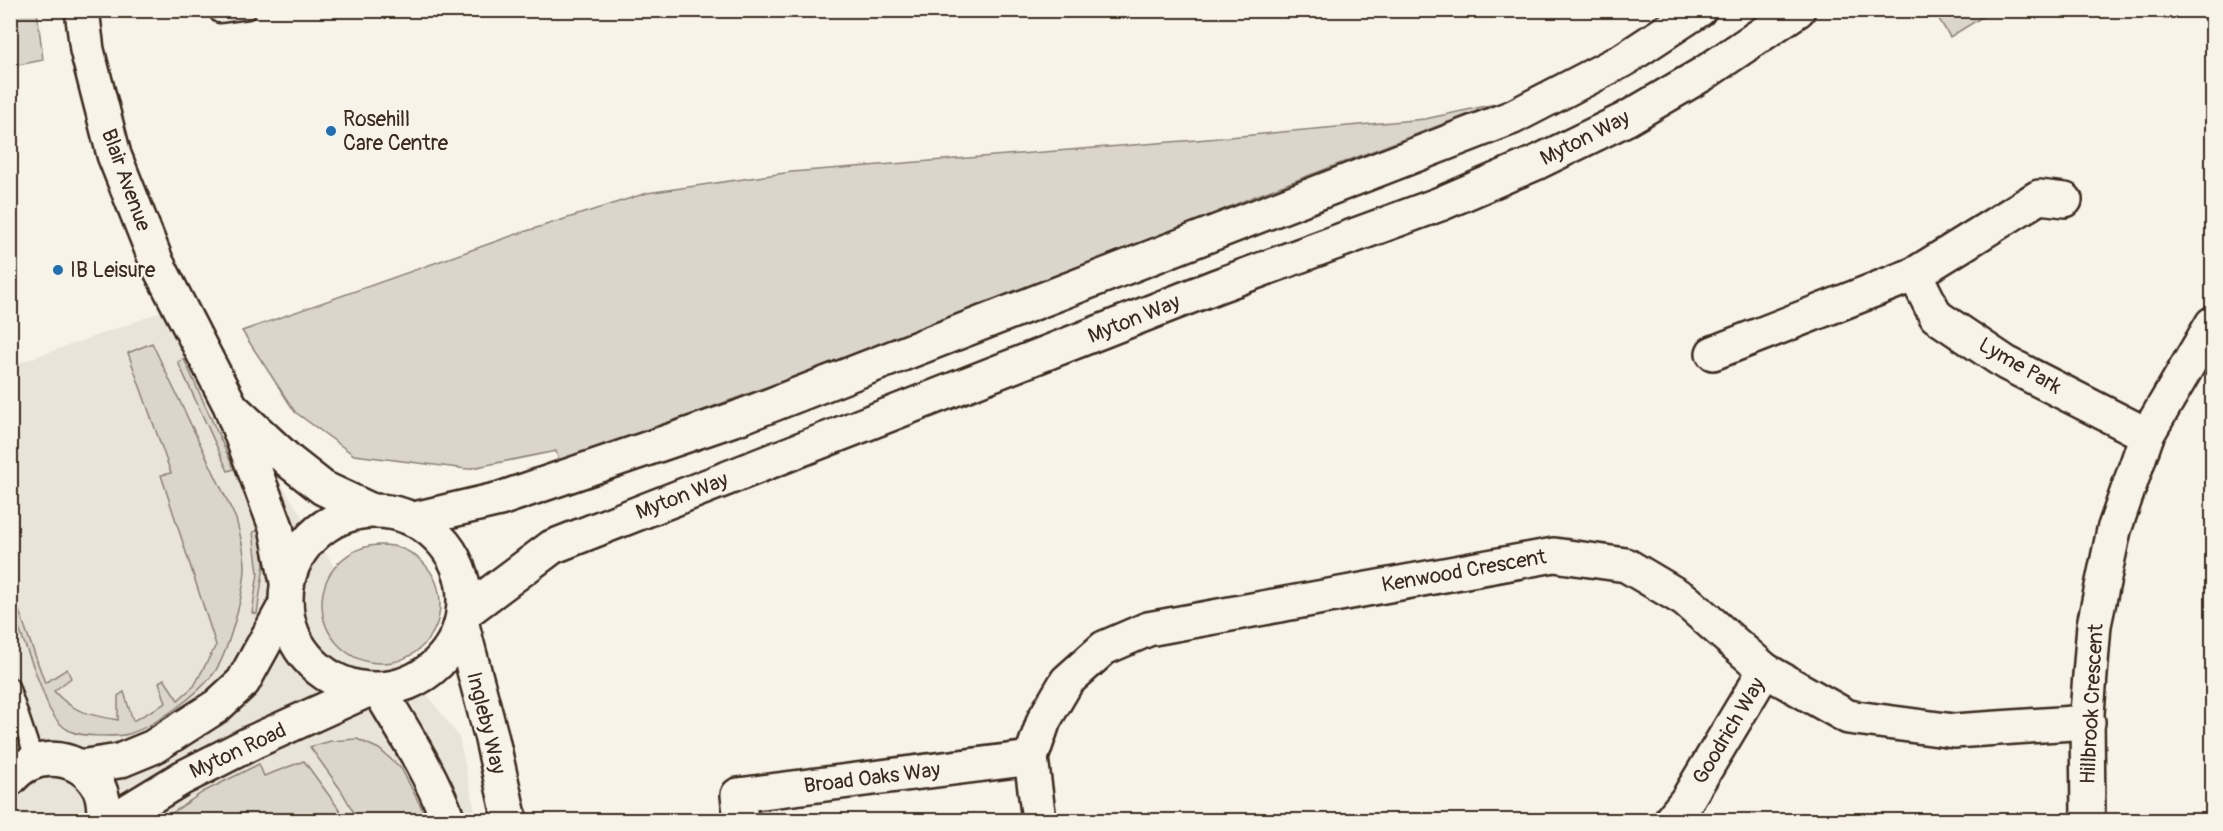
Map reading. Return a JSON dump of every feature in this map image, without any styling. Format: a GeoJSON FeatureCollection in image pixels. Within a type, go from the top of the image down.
{"type":"FeatureCollection","features":[{"type":"Feature","properties":{"kind":"street","name":"Blair Avenue"},"geometry":{"type":"LineString","coordinates":[[82,10],[87,50],[114,155],[157,263],[230,405],[276,527],[286,593]]}},
{"type":"Feature","properties":{"kind":"street"},"geometry":{"type":"LineString","coordinates":[[414,519],[500,499],[740,417],[1513,117],[1623,60],[1699,10]]}},
{"type":"Feature","properties":{"kind":"street","name":"Myton Way"},"geometry":{"type":"LineString","coordinates":[[463,619],[552,547],[1217,286],[1440,204],[1538,162],[1626,119],[1684,85],[1798,10]]}},
{"type":"Feature","properties":{"kind":"street"},"geometry":{"type":"LineString","coordinates":[[1713,353],[1915,274],[2039,197],[2065,201]]}},
{"type":"Feature","properties":{"kind":"street","name":"Lyme Park"},"geometry":{"type":"LineString","coordinates":[[1915,274],[1936,316],[2007,363],[2147,435]]}},
{"type":"Feature","properties":{"kind":"street","name":"Hillbrook Crescent"},"geometry":{"type":"LineString","coordinates":[[2088,820],[2088,722],[2094,625],[2114,530],[2147,435],[2212,324]]}},
{"type":"Feature","properties":{"kind":"street","name":"Blair Avenue"},"geometry":{"type":"LineString","coordinates":[[230,405],[290,462],[323,488],[370,510]]}},
{"type":"Feature","properties":{"kind":"street"},"geometry":{"type":"LineString","coordinates":[[370,510],[386,511],[414,519],[440,538],[457,564],[465,594],[463,619],[452,647],[437,666],[416,681],[393,689],[374,690],[343,684],[321,672],[302,653],[290,630],[286,593],[294,562],[326,525],[347,515],[370,510]]}},
{"type":"Feature","properties":{"kind":"street","name":"Kenwood Crescent"},"geometry":{"type":"LineString","coordinates":[[1039,820],[1031,758],[1044,720],[1067,681],[1104,648],[1148,629],[1554,555],[1626,565],[1685,600],[1765,670],[1848,717],[1954,731],[2088,722]]}},
{"type":"Feature","properties":{"kind":"street","name":"Myton Road"},"geometry":{"type":"LineString","coordinates":[[80,766],[118,761],[153,747],[217,705],[243,682],[286,593]]}},
{"type":"Feature","properties":{"kind":"street","name":"Ingleby Way"},"geometry":{"type":"LineString","coordinates":[[463,619],[510,820]]}},
{"type":"Feature","properties":{"kind":"street","name":"Goodrich Way"},"geometry":{"type":"LineString","coordinates":[[1671,820],[1687,800],[1765,670]]}},
{"type":"Feature","properties":{"kind":"street"},"geometry":{"type":"LineString","coordinates":[[374,690],[413,744],[448,820]]}},
{"type":"Feature","properties":{"kind":"street","name":"Myton Road"},"geometry":{"type":"LineString","coordinates":[[113,820],[182,778],[254,742],[374,690]]}},
{"type":"Feature","properties":{"kind":"street","name":"Broad Oaks Way"},"geometry":{"type":"LineString","coordinates":[[741,820],[738,795],[1031,758]]}},
{"type":"Feature","properties":{"kind":"street"},"geometry":{"type":"LineString","coordinates":[[23,770],[50,759],[66,760],[80,766],[95,780],[104,799],[104,820]]}},
{"type":"Feature","properties":{"kind":"lane"},"geometry":{"type":"LineString","coordinates":[[219,14],[248,10]]}},
{"type":"Feature","properties":{"kind":"lane"},"geometry":{"type":"LineString","coordinates":[[10,686],[23,770]]}},
{"type":"Feature","properties":{"kind":"shaded area"},"geometry":{"type":"Polygon","coordinates":[[[10,11],[37,11],[43,60],[13,66],[10,11]]]}},
{"type":"Feature","properties":{"kind":"shaded area"},"geometry":{"type":"Polygon","coordinates":[[[1934,11],[1992,11],[1950,37],[1934,11]]]}},
{"type":"Feature","properties":{"kind":"shaded area"},"geometry":{"type":"Polygon","coordinates":[[[1495,104],[1253,197],[1025,292],[584,454],[559,461],[556,451],[467,469],[354,455],[295,412],[242,331],[514,235],[647,193],[792,172],[1196,140],[1425,119],[1495,104]]]}},
{"type":"Feature","properties":{"kind":"shaded area"},"geometry":{"type":"Polygon","coordinates":[[[177,305],[230,405],[352,594],[459,737],[477,820],[11,820],[10,366],[177,305]]]}},
{"type":"Feature","properties":{"kind":"shaded area"},"geometry":{"type":"Polygon","coordinates":[[[152,343],[236,519],[245,564],[243,588],[230,636],[219,664],[207,682],[187,700],[163,717],[129,734],[108,736],[75,733],[63,727],[51,712],[11,608],[17,605],[45,683],[67,669],[71,678],[54,691],[61,698],[75,709],[118,720],[118,696],[124,692],[133,721],[166,703],[159,682],[164,679],[178,700],[194,686],[216,645],[161,475],[171,473],[128,353],[152,343]]]}},
{"type":"Feature","properties":{"kind":"shaded area"},"geometry":{"type":"Polygon","coordinates":[[[184,359],[234,469],[228,471],[178,362],[184,359]]]}},
{"type":"Feature","properties":{"kind":"shaded area"},"geometry":{"type":"Polygon","coordinates":[[[260,530],[264,565],[257,614],[252,613],[258,573],[253,532],[260,530]]]}},
{"type":"Feature","properties":{"kind":"shaded area"},"geometry":{"type":"Polygon","coordinates":[[[381,545],[414,555],[430,571],[440,604],[430,637],[414,653],[381,663],[348,653],[332,637],[322,604],[332,571],[348,555],[381,545]]]}},
{"type":"Feature","properties":{"kind":"shaded area"},"geometry":{"type":"Polygon","coordinates":[[[357,739],[379,749],[401,768],[428,820],[358,820],[341,790],[310,747],[331,741],[357,739]]]}},
{"type":"Feature","properties":{"kind":"shaded area"},"geometry":{"type":"Polygon","coordinates":[[[304,761],[347,820],[162,820],[203,792],[259,764],[264,776],[304,761]]]}},
{"type":"Feature","properties":{"kind":"place","name":"Rosehill Care Centre"},"geometry":{"type":"Point","coordinates":[331,131]}},
{"type":"Feature","properties":{"kind":"place","name":"IB Leisure"},"geometry":{"type":"Point","coordinates":[58,270]}}]}
